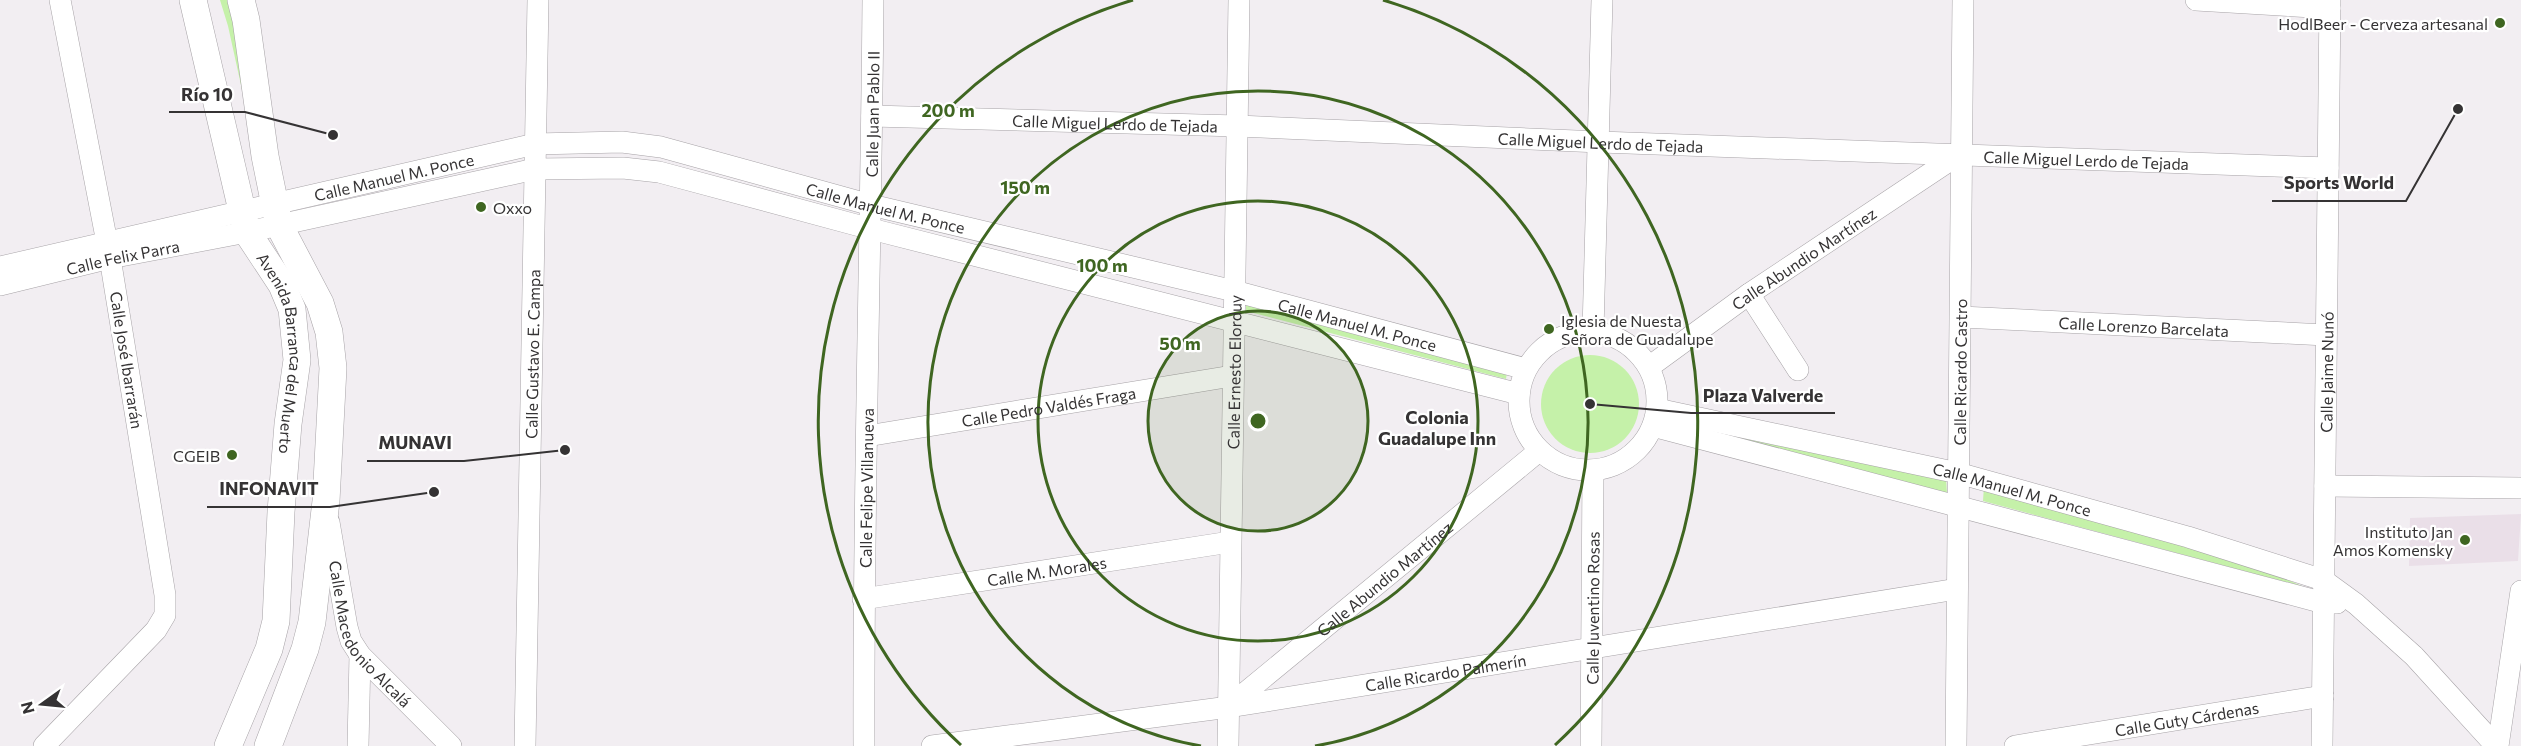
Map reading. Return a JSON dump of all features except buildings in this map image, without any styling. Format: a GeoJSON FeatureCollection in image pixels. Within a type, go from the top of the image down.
{"type":"FeatureCollection","features":[{"type":"Feature","properties":{"kind":"main road","name":"Avenida Barranca del Muerto"},"geometry":{"type":"LineString","coordinates":[[193,0],[233,172],[236,220],[282,285],[292,309],[297,360],[288,424],[276,621],[269,649],[228,746]]}},
{"type":"Feature","properties":{"kind":"main road","name":"Avenida Barranca del Muerto"},"geometry":{"type":"LineString","coordinates":[[241,0],[277,215],[320,303],[329,332],[332,378],[326,501],[312,622],[305,649],[268,746]]}},
{"type":"Feature","properties":{"kind":"street","name":"Calle José Ibarrarán"},"geometry":{"type":"LineString","coordinates":[[44,746],[156,630],[165,615],[165,595],[108,250],[60,0]]}},
{"type":"Feature","properties":{"kind":"street","name":"Calle Gustavo E. Campa"},"geometry":{"type":"LineString","coordinates":[[525,746],[538,0]]}},
{"type":"Feature","properties":{"kind":"street","name":"Calle Juan Pablo II"},"geometry":{"type":"LineString","coordinates":[[871,230],[873,0]]}},
{"type":"Feature","properties":{"kind":"street","name":"Calle Ernesto Elorduy"},"geometry":{"type":"LineString","coordinates":[[1228,746],[1239,0]]}},
{"type":"Feature","properties":{"kind":"street"},"geometry":{"type":"LineString","coordinates":[[1593,332],[1600,142],[1602,0]]}},
{"type":"Feature","properties":{"kind":"street","name":"Calle Ricardo Castro"},"geometry":{"type":"LineString","coordinates":[[1956,746],[1963,0]]}},
{"type":"Feature","properties":{"kind":"street"},"geometry":{"type":"LineString","coordinates":[[2196,0],[2330,4]]}},
{"type":"Feature","properties":{"kind":"street","name":"Calle Jaime Nunó"},"geometry":{"type":"LineString","coordinates":[[2322,746],[2330,4]]}},
{"type":"Feature","properties":{"kind":"street","name":"Calle Miguel Lerdo de Tejada"},"geometry":{"type":"LineString","coordinates":[[872,116],[1238,126],[1600,142],[1961,153],[2328,168]]}},
{"type":"Feature","properties":{"kind":"street","name":"Calle Manuel M. Ponce"},"geometry":{"type":"LineString","coordinates":[[277,215],[535,144],[622,142],[661,147],[871,205],[1234,291],[1526,369]]}},
{"type":"Feature","properties":{"kind":"street","name":"Calle Abundio Martínez"},"geometry":{"type":"LineString","coordinates":[[1648,367],[1749,294],[1961,153]]}},
{"type":"Feature","properties":{"kind":"street","name":"Calle Manuel M. Ponce"},"geometry":{"type":"LineString","coordinates":[[236,220],[277,215],[535,169],[623,168],[659,172],[871,230],[1234,320],[1519,394]]}},
{"type":"Feature","properties":{"kind":"street","name":"Calle Felix Parra"},"geometry":{"type":"LineString","coordinates":[[0,267],[108,250],[236,220]]}},
{"type":"Feature","properties":{"kind":"street","name":"Calle Felix Parra"},"geometry":{"type":"LineString","coordinates":[[0,285],[108,250],[236,220]]}},
{"type":"Feature","properties":{"kind":"street","name":"Calle Felipe Villanueva"},"geometry":{"type":"LineString","coordinates":[[864,746],[863,599],[871,230]]}},
{"type":"Feature","properties":{"kind":"street"},"geometry":{"type":"LineString","coordinates":[[1749,294],[1798,370]]}},
{"type":"Feature","properties":{"kind":"street","name":"Calle Lorenzo Barcelata"},"geometry":{"type":"LineString","coordinates":[[1961,316],[2326,335]]}},
{"type":"Feature","properties":{"kind":"street"},"geometry":{"type":"LineString","coordinates":[[1570,333],[1609,334],[1627,343],[1642,357],[1648,367],[1654,380],[1655,417],[1641,446],[1623,461],[1593,471],[1568,468],[1553,462],[1539,451],[1524,427],[1519,411],[1519,394],[1526,369],[1536,354],[1550,343],[1570,333]]}},
{"type":"Feature","properties":{"kind":"street","name":"Calle Pedro Valdés Fraga"},"geometry":{"type":"LineString","coordinates":[[867,436],[1232,376]]}},
{"type":"Feature","properties":{"kind":"street","name":"Calle Manuel M. Ponce"},"geometry":{"type":"LineString","coordinates":[[1655,417],[1958,473],[2188,537],[2323,580],[2356,604],[2414,656],[2497,746]]}},
{"type":"Feature","properties":{"kind":"street","name":"Calle Manuel M. Ponce"},"geometry":{"type":"LineString","coordinates":[[1655,417],[1958,507],[2324,603],[2356,604]]}},
{"type":"Feature","properties":{"kind":"street","name":"Calle Abundio Martínez"},"geometry":{"type":"LineString","coordinates":[[1229,706],[1539,451]]}},
{"type":"Feature","properties":{"kind":"street","name":"Calle Juventino Rosas"},"geometry":{"type":"LineString","coordinates":[[1591,746],[1593,471]]}},
{"type":"Feature","properties":{"kind":"street"},"geometry":{"type":"LineString","coordinates":[[2325,486],[2521,489]]}},
{"type":"Feature","properties":{"kind":"street","name":"Calle Macedonio Alcalá"},"geometry":{"type":"LineString","coordinates":[[326,501],[351,641],[360,655],[451,746]]}},
{"type":"Feature","properties":{"kind":"street","name":"Calle M. Morales"},"geometry":{"type":"LineString","coordinates":[[863,599],[1230,542]]}},
{"type":"Feature","properties":{"kind":"street","name":"Calle Ricardo Palmerín"},"geometry":{"type":"LineString","coordinates":[[932,746],[1229,706],[1957,589]]}},
{"type":"Feature","properties":{"kind":"street"},"geometry":{"type":"LineString","coordinates":[[2497,746],[2521,591]]}},
{"type":"Feature","properties":{"kind":"street"},"geometry":{"type":"LineString","coordinates":[[358,746],[360,655]]}},
{"type":"Feature","properties":{"kind":"street","name":"Calle Guty Cárdenas"},"geometry":{"type":"LineString","coordinates":[[2015,746],[2322,696]]}},
{"type":"Feature","properties":{"kind":"shaded area","name":"Instituto Jan Amos Komensky"},"geometry":{"type":"Polygon","coordinates":[[[2521,514],[2518,561],[2409,566],[2410,518],[2521,514]]]}},
{"type":"Feature","properties":{"kind":"green space"},"geometry":{"type":"Polygon","coordinates":[[[220,0],[228,0],[237,23],[265,194],[228,26],[220,0]]]}},
{"type":"Feature","properties":{"kind":"green space"},"geometry":{"type":"Polygon","coordinates":[[[1246,300],[1507,372],[1506,379],[1246,311],[1246,300]]]}},
{"type":"Feature","properties":{"kind":"green space"},"geometry":{"type":"Polygon","coordinates":[[[1590,355],[1609,359],[1625,369],[1635,385],[1639,404],[1635,423],[1625,439],[1609,449],[1590,453],[1571,449],[1555,439],[1545,423],[1541,404],[1545,385],[1555,369],[1571,359],[1590,355]]]}},
{"type":"Feature","properties":{"kind":"green space"},"geometry":{"type":"Polygon","coordinates":[[[1677,424],[1946,479],[1947,493],[1677,424]]]}},
{"type":"Feature","properties":{"kind":"green space"},"geometry":{"type":"Polygon","coordinates":[[[1984,486],[2257,566],[2304,587],[1983,501],[1984,486]]]}},
{"type":"Feature","properties":{"kind":"place","name":"HodlBeer - Cerveza artesanal"},"geometry":{"type":"Point","coordinates":[2500,23]}},
{"type":"Feature","properties":{"kind":"place","name":"Sports World"},"geometry":{"type":"Point","coordinates":[2458,109]}},
{"type":"Feature","properties":{"kind":"place","name":"Río 10"},"geometry":{"type":"Point","coordinates":[333,135]}},
{"type":"Feature","properties":{"kind":"place","name":"Oxxo"},"geometry":{"type":"Point","coordinates":[481,207]}},
{"type":"Feature","properties":{"kind":"place","name":"Iglesia de Nuesta Señora de Guadalupe"},"geometry":{"type":"Point","coordinates":[1549,329]}},
{"type":"Feature","properties":{"kind":"place","name":"Plaza Valverde"},"geometry":{"type":"Point","coordinates":[1590,404]}},
{"type":"Feature","properties":{"kind":"place","name":"MUNAVI"},"geometry":{"type":"Point","coordinates":[565,450]}},
{"type":"Feature","properties":{"kind":"place","name":"CGEIB"},"geometry":{"type":"Point","coordinates":[232,455]}},
{"type":"Feature","properties":{"kind":"place","name":"INFONAVIT"},"geometry":{"type":"Point","coordinates":[434,492]}},
{"type":"Feature","properties":{"kind":"place","name":"Instituto Jan Amos Komensky"},"geometry":{"type":"Point","coordinates":[2465,540]}},
{"type":"Feature","properties":{"kind":"district","name":"Colonia Guadalupe Inn"},"geometry":{"type":"Point","coordinates":[1437,427]}}]}
